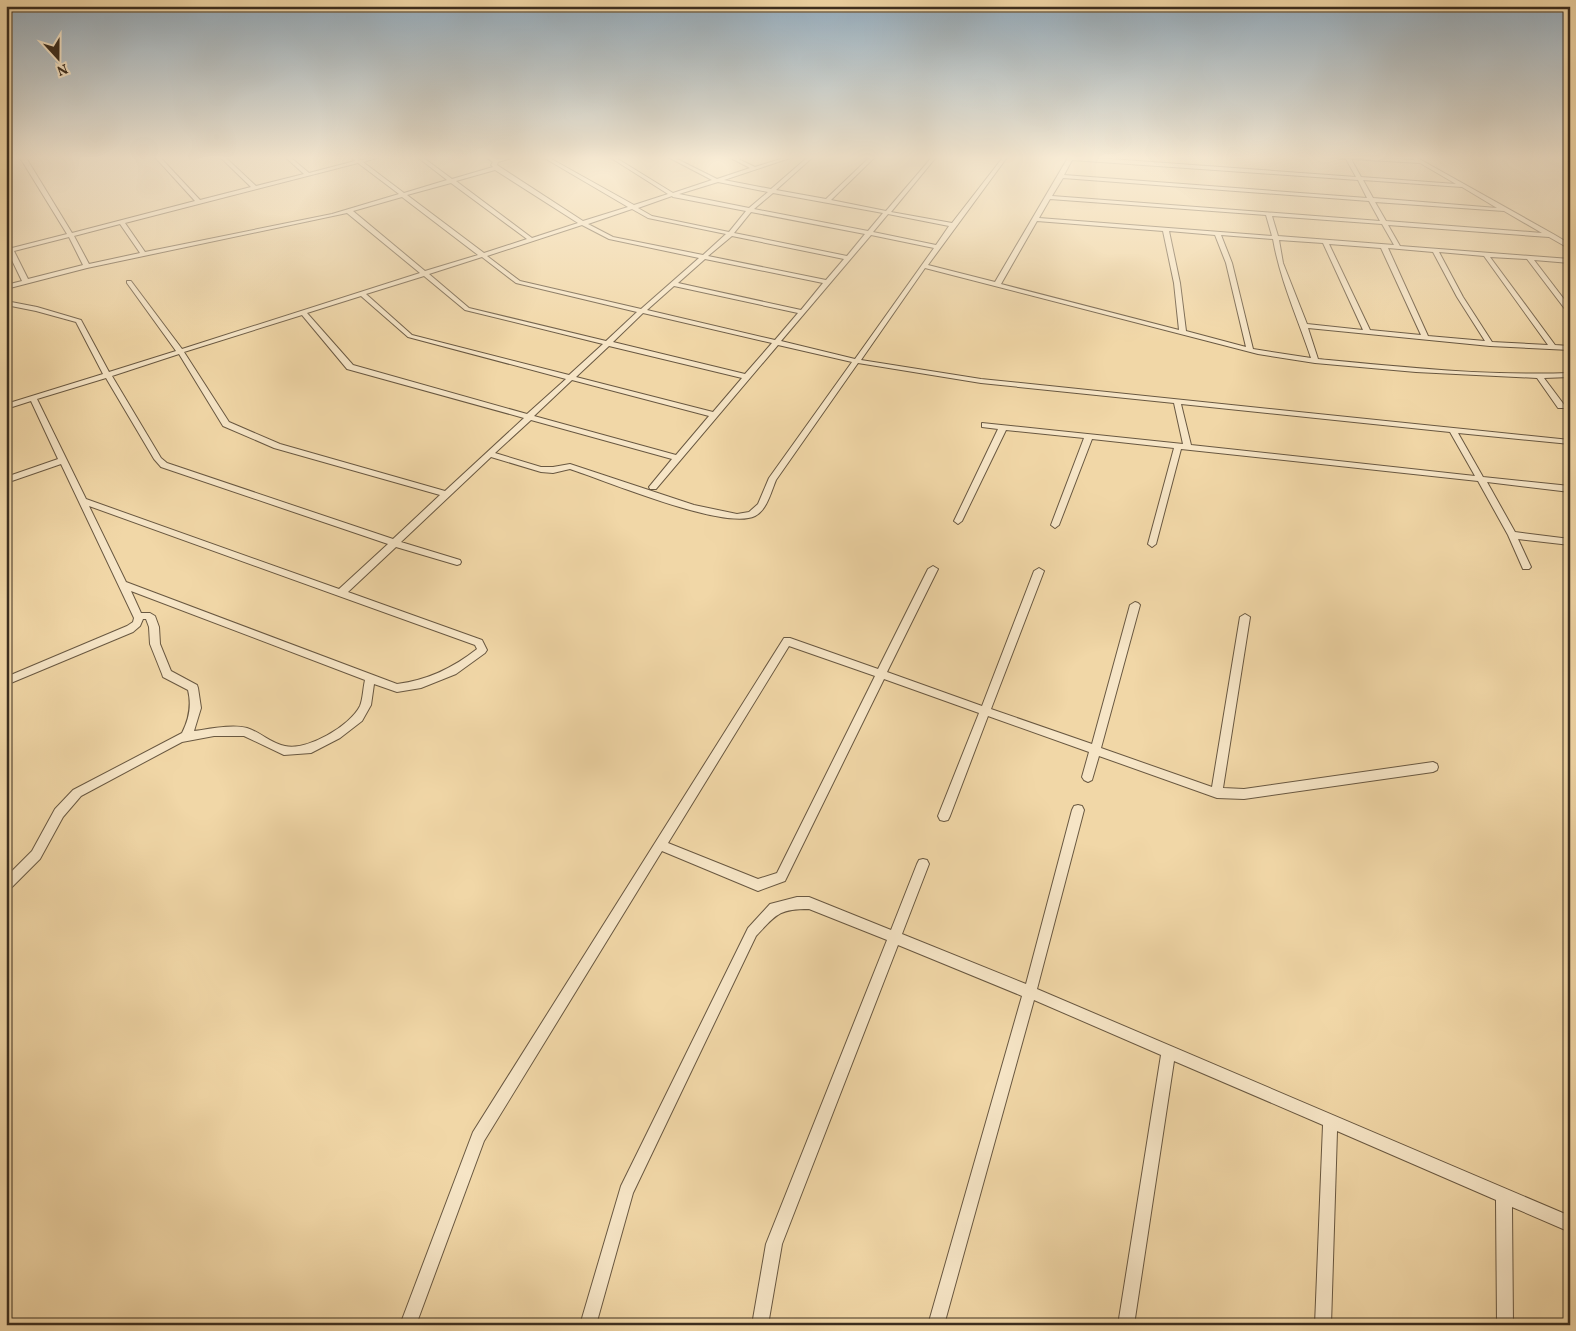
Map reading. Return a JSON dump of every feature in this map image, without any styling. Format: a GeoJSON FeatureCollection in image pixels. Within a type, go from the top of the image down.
{"type":"FeatureCollection","features":[{"type":"Feature","properties":{"kind":"street"},"geometry":{"type":"LineString","coordinates":[[60,218],[87,266]]}},
{"type":"Feature","properties":{"kind":"street"},"geometry":{"type":"LineString","coordinates":[[8,250],[133,218]]}},
{"type":"Feature","properties":{"kind":"street"},"geometry":{"type":"LineString","coordinates":[[6,287],[143,253],[314,218]]}},
{"type":"Feature","properties":{"kind":"street"},"geometry":{"type":"LineString","coordinates":[[357,218],[467,309],[746,377]]}},
{"type":"Feature","properties":{"kind":"street"},"geometry":{"type":"LineString","coordinates":[[434,218],[518,282],[856,361],[982,381],[1570,442]]}},
{"type":"Feature","properties":{"kind":"street"},"geometry":{"type":"LineString","coordinates":[[502,218],[530,239]]}},
{"type":"Feature","properties":{"kind":"street"},"geometry":{"type":"LineString","coordinates":[[575,218],[611,238],[827,282]]}},
{"type":"Feature","properties":{"kind":"street"},"geometry":{"type":"LineString","coordinates":[[6,407],[598,218]]}},
{"type":"Feature","properties":{"kind":"street"},"geometry":{"type":"LineString","coordinates":[[656,218],[848,258]]}},
{"type":"Feature","properties":{"kind":"street"},"geometry":{"type":"LineString","coordinates":[[341,593],[642,311],[730,234],[743,218]]}},
{"type":"Feature","properties":{"kind":"street"},"geometry":{"type":"LineString","coordinates":[[786,218],[939,246]]}},
{"type":"Feature","properties":{"kind":"street"},"geometry":{"type":"LineString","coordinates":[[653,487],[882,218]]}},
{"type":"Feature","properties":{"kind":"street"},"geometry":{"type":"LineString","coordinates":[[915,218],[953,225]]}},
{"type":"Feature","properties":{"kind":"street"},"geometry":{"type":"LineString","coordinates":[[489,454],[541,469],[570,466],[681,505],[738,518],[750,516],[759,509],[772,480],[958,218]]}},
{"type":"Feature","properties":{"kind":"street"},"geometry":{"type":"LineString","coordinates":[[1269,218],[1276,238],[1280,263],[1315,361]]}},
{"type":"Feature","properties":{"kind":"street"},"geometry":{"type":"LineString","coordinates":[[1321,218],[1553,236]]}},
{"type":"Feature","properties":{"kind":"street"},"geometry":{"type":"LineString","coordinates":[[1380,218],[1398,248]]}},
{"type":"Feature","properties":{"kind":"street"},"geometry":{"type":"LineString","coordinates":[[1521,218],[1570,247]]}},
{"type":"Feature","properties":{"kind":"street"},"geometry":{"type":"LineString","coordinates":[[997,285],[1035,219],[1487,256],[1570,261]]}},
{"type":"Feature","properties":{"kind":"street"},"geometry":{"type":"LineString","coordinates":[[121,221],[143,253]]}},
{"type":"Feature","properties":{"kind":"street"},"geometry":{"type":"LineString","coordinates":[[1166,230],[1177,283],[1183,332]]}},
{"type":"Feature","properties":{"kind":"street"},"geometry":{"type":"LineString","coordinates":[[1218,234],[1229,263],[1250,350]]}},
{"type":"Feature","properties":{"kind":"street"},"geometry":{"type":"LineString","coordinates":[[6,241],[8,250],[26,282]]}},
{"type":"Feature","properties":{"kind":"street"},"geometry":{"type":"LineString","coordinates":[[1325,242],[1367,331]]}},
{"type":"Feature","properties":{"kind":"street"},"geometry":{"type":"LineString","coordinates":[[1384,247],[1425,337]]}},
{"type":"Feature","properties":{"kind":"street"},"geometry":{"type":"LineString","coordinates":[[1435,251],[1460,297],[1490,344]]}},
{"type":"Feature","properties":{"kind":"street"},"geometry":{"type":"LineString","coordinates":[[1487,256],[1552,347]]}},
{"type":"Feature","properties":{"kind":"street"},"geometry":{"type":"LineString","coordinates":[[1530,259],[1570,312]]}},
{"type":"Feature","properties":{"kind":"street"},"geometry":{"type":"LineString","coordinates":[[924,266],[1250,350],[1315,361],[1416,370],[1539,376],[1570,375]]}},
{"type":"Feature","properties":{"kind":"street"},"geometry":{"type":"LineString","coordinates":[[129,282],[180,351],[226,424],[277,446],[446,494]]}},
{"type":"Feature","properties":{"kind":"street"},"geometry":{"type":"LineString","coordinates":[[673,284],[802,312]]}},
{"type":"Feature","properties":{"kind":"street"},"geometry":{"type":"LineString","coordinates":[[361,293],[410,336],[714,415]]}},
{"type":"Feature","properties":{"kind":"street"},"geometry":{"type":"LineString","coordinates":[[6,303],[37,309],[79,321],[107,374],[164,465],[394,543],[457,562]]}},
{"type":"Feature","properties":{"kind":"street"},"geometry":{"type":"LineString","coordinates":[[303,312],[350,367],[677,458]]}},
{"type":"Feature","properties":{"kind":"street"},"geometry":{"type":"LineString","coordinates":[[1304,326],[1490,344],[1570,348]]}},
{"type":"Feature","properties":{"kind":"street"},"geometry":{"type":"LineString","coordinates":[[1539,376],[1561,406]]}},
{"type":"Feature","properties":{"kind":"street"},"geometry":{"type":"LineString","coordinates":[[6,681],[130,629],[137,624],[138,616],[33,398]]}},
{"type":"Feature","properties":{"kind":"street"},"geometry":{"type":"LineString","coordinates":[[1178,401],[1188,447]]}},
{"type":"Feature","properties":{"kind":"street"},"geometry":{"type":"LineString","coordinates":[[984,425],[1570,489]]}},
{"type":"Feature","properties":{"kind":"street"},"geometry":{"type":"LineString","coordinates":[[958,521],[1003,427]]}},
{"type":"Feature","properties":{"kind":"street"},"geometry":{"type":"LineString","coordinates":[[1453,430],[1512,535],[1526,567]]}},
{"type":"Feature","properties":{"kind":"street"},"geometry":{"type":"LineString","coordinates":[[1055,525],[1089,436]]}},
{"type":"Feature","properties":{"kind":"street"},"geometry":{"type":"LineString","coordinates":[[1152,544],[1178,446]]}},
{"type":"Feature","properties":{"kind":"street"},"geometry":{"type":"LineString","coordinates":[[6,480],[64,460]]}},
{"type":"Feature","properties":{"kind":"street"},"geometry":{"type":"LineString","coordinates":[[83,501],[479,643],[482,650],[466,664],[434,681],[413,687],[397,688],[124,585]]}},
{"type":"Feature","properties":{"kind":"street"},"geometry":{"type":"LineString","coordinates":[[1512,535],[1570,542]]}},
{"type":"Feature","properties":{"kind":"street"},"geometry":{"type":"LineString","coordinates":[[660,845],[758,885],[781,877],[933,569]]}},
{"type":"Feature","properties":{"kind":"street"},"geometry":{"type":"LineString","coordinates":[[944,816],[1039,571]]}},
{"type":"Feature","properties":{"kind":"street"},"geometry":{"type":"LineString","coordinates":[[1088,777],[1135,605]]}},
{"type":"Feature","properties":{"kind":"street"},"geometry":{"type":"LineString","coordinates":[[138,616],[150,616],[154,627],[155,644],[167,674],[193,688],[196,699],[196,715],[185,738]]}},
{"type":"Feature","properties":{"kind":"street"},"geometry":{"type":"LineString","coordinates":[[1216,793],[1245,616]]}},
{"type":"Feature","properties":{"kind":"street"},"geometry":{"type":"LineString","coordinates":[[408,1325],[478,1137],[787,641],[1216,793],[1244,794],[1433,767]]}},
{"type":"Feature","properties":{"kind":"street"},"geometry":{"type":"LineString","coordinates":[[6,885],[36,854],[59,813],[77,793],[185,738],[214,732],[245,732],[284,752],[307,750],[336,735],[358,718],[366,705],[370,678]]}},
{"type":"Feature","properties":{"kind":"street"},"geometry":{"type":"LineString","coordinates":[[936,1325],[1030,992],[1078,810]]}},
{"type":"Feature","properties":{"kind":"street"},"geometry":{"type":"LineString","coordinates":[[760,1325],[774,1244],[923,864]]}},
{"type":"Feature","properties":{"kind":"street"},"geometry":{"type":"LineString","coordinates":[[588,1325],[626,1191],[752,932],[774,908],[797,903],[809,903],[895,936],[1030,992],[1570,1224]]}},
{"type":"Feature","properties":{"kind":"street"},"geometry":{"type":"LineString","coordinates":[[1126,1325],[1168,1052]]}},
{"type":"Feature","properties":{"kind":"street"},"geometry":{"type":"LineString","coordinates":[[1323,1325],[1330,1122]]}},
{"type":"Feature","properties":{"kind":"street"},"geometry":{"type":"LineString","coordinates":[[1504,1196],[1505,1325]]}}]}
